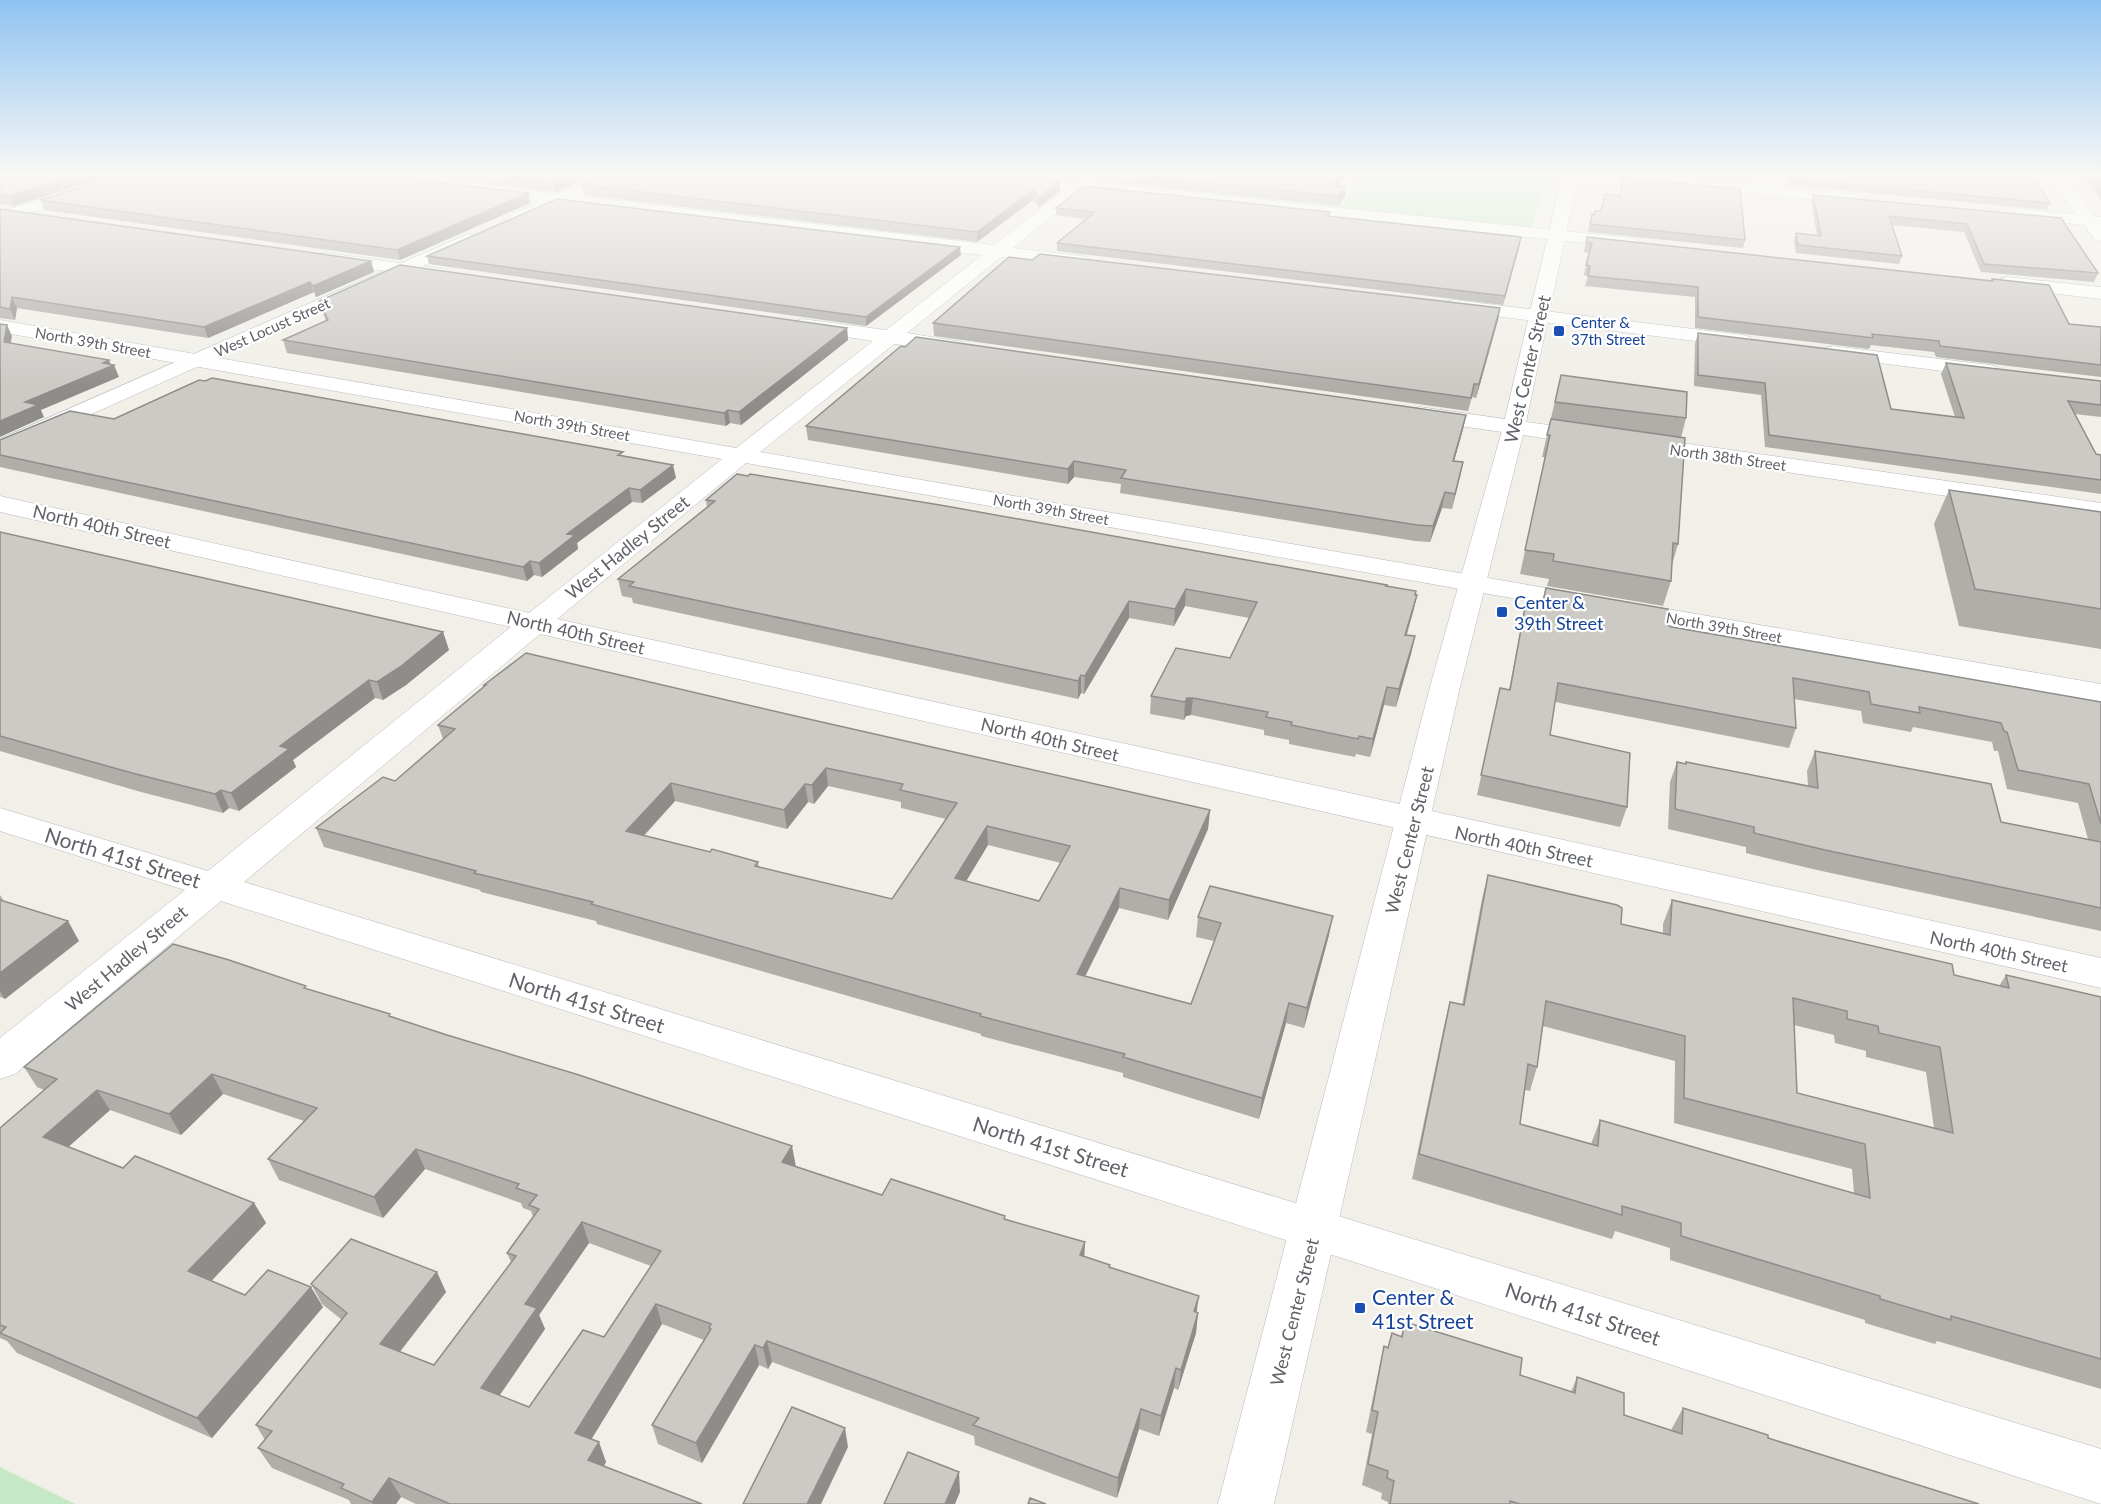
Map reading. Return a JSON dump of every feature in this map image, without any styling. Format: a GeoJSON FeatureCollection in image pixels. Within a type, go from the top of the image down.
{"type":"FeatureCollection","features":[{"type":"Feature","properties":{"kind":"street","name":"West Locust Street"},"geometry":{"type":"LineString","coordinates":[[0,448],[453,246]]}},
{"type":"Feature","properties":{"kind":"street"},"geometry":{"type":"LineString","coordinates":[[957,246],[1099,263]]}},
{"type":"Feature","properties":{"kind":"street","name":"West Hadley Street"},"geometry":{"type":"LineString","coordinates":[[0,1062],[534,623],[1004,246]]}},
{"type":"Feature","properties":{"kind":"street","name":"West Center Street"},"geometry":{"type":"LineString","coordinates":[[1246,1504],[1445,687],[1514,427],[1554,246]]}},
{"type":"Feature","properties":{"kind":"street"},"geometry":{"type":"LineString","coordinates":[[316,256],[453,276]]}},
{"type":"Feature","properties":{"kind":"street"},"geometry":{"type":"LineString","coordinates":[[1995,282],[2101,293]]}},
{"type":"Feature","properties":{"kind":"street"},"geometry":{"type":"LineString","coordinates":[[1441,304],[1757,342]]}},
{"type":"Feature","properties":{"kind":"street"},"geometry":{"type":"LineString","coordinates":[[778,321],[972,349]]}},
{"type":"Feature","properties":{"kind":"street","name":"North 39th Street"},"geometry":{"type":"LineString","coordinates":[[0,326],[2101,693]]}},
{"type":"Feature","properties":{"kind":"street"},"geometry":{"type":"LineString","coordinates":[[1816,350],[2006,373]]}},
{"type":"Feature","properties":{"kind":"street","name":"North 38th Street"},"geometry":{"type":"LineString","coordinates":[[1397,410],[2101,511]]}},
{"type":"Feature","properties":{"kind":"street","name":"North 40th Street"},"geometry":{"type":"LineString","coordinates":[[0,504],[2101,973]]}},
{"type":"Feature","properties":{"kind":"street","name":"North 41st Street"},"geometry":{"type":"LineString","coordinates":[[0,819],[1314,1228],[2101,1477]]}},
{"type":"Feature","properties":{"kind":"green space"},"geometry":{"type":"Polygon","coordinates":[[[0,1467],[75,1504],[0,1504],[0,1467]]]}},
{"type":"Feature","properties":{"kind":"building"},"geometry":{"type":"Polygon","coordinates":[[[0,246],[265,246],[371,261],[313,286],[310,282],[204,327],[12,297],[10,309],[0,307],[0,246]]]}},
{"type":"Feature","properties":{"kind":"building"},"geometry":{"type":"Polygon","coordinates":[[[370,246],[406,246],[397,250],[370,246]]]}},
{"type":"Feature","properties":{"kind":"building"},"geometry":{"type":"Polygon","coordinates":[[[449,246],[960,247],[866,317],[427,256],[449,246]]]}},
{"type":"Feature","properties":{"kind":"building"},"geometry":{"type":"Polygon","coordinates":[[[1084,246],[1519,246],[1505,296],[1084,246]]]}},
{"type":"Feature","properties":{"kind":"building"},"geometry":{"type":"Polygon","coordinates":[[[1591,246],[1672,246],[2049,285],[2069,324],[2101,327],[2101,365],[1940,346],[1939,341],[1872,334],[1873,338],[1698,317],[1698,287],[1588,276],[1590,266],[1586,265],[1591,246]]]}},
{"type":"Feature","properties":{"kind":"building"},"geometry":{"type":"Polygon","coordinates":[[[1809,246],[1899,246],[1902,256],[1809,246]]]}},
{"type":"Feature","properties":{"kind":"building"},"geometry":{"type":"Polygon","coordinates":[[[1976,246],[2080,246],[2098,273],[1984,264],[1976,246]]]}},
{"type":"Feature","properties":{"kind":"building"},"geometry":{"type":"Polygon","coordinates":[[[1040,254],[1500,308],[1479,384],[1474,384],[1471,398],[933,323],[1009,257],[1032,260],[1040,254]]]}},
{"type":"Feature","properties":{"kind":"building"},"geometry":{"type":"Polygon","coordinates":[[[400,265],[847,328],[739,412],[728,410],[724,413],[283,340],[328,320],[319,301],[400,265]]]}},
{"type":"Feature","properties":{"kind":"building"},"geometry":{"type":"Polygon","coordinates":[[[0,324],[7,325],[4,342],[109,360],[103,363],[114,365],[25,402],[38,405],[0,421],[0,324]]]}},
{"type":"Feature","properties":{"kind":"building"},"geometry":{"type":"Polygon","coordinates":[[[1698,333],[1877,355],[1891,409],[1964,418],[1946,363],[2101,381],[2101,405],[2068,401],[2096,454],[2101,455],[2101,480],[1769,435],[1765,383],[1698,375],[1698,333]]]}},
{"type":"Feature","properties":{"kind":"building"},"geometry":{"type":"Polygon","coordinates":[[[916,337],[1466,415],[1453,461],[1463,462],[1455,494],[1445,492],[1433,526],[1417,525],[1121,478],[1126,470],[1074,461],[1068,469],[806,426],[901,346],[905,347],[916,337]]]}},
{"type":"Feature","properties":{"kind":"building"},"geometry":{"type":"Polygon","coordinates":[[[1561,375],[1687,392],[1686,418],[1555,402],[1561,375]]]}},
{"type":"Feature","properties":{"kind":"building"},"geometry":{"type":"Polygon","coordinates":[[[212,378],[623,452],[618,455],[673,465],[640,490],[629,488],[567,534],[575,535],[539,563],[530,561],[523,567],[0,455],[0,440],[70,411],[114,419],[199,380],[205,381],[212,378]]]}},
{"type":"Feature","properties":{"kind":"building"},"geometry":{"type":"Polygon","coordinates":[[[1551,419],[1685,438],[1678,544],[1673,543],[1671,581],[1553,561],[1554,554],[1525,550],[1550,435],[1547,435],[1551,419]]]}},
{"type":"Feature","properties":{"kind":"building"},"geometry":{"type":"Polygon","coordinates":[[[737,474],[748,476],[750,474],[940,505],[1416,591],[1415,595],[1417,595],[1405,635],[1415,636],[1399,689],[1387,687],[1373,739],[1359,736],[1358,739],[1291,725],[1292,722],[1266,717],[1268,712],[1193,698],[1187,698],[1185,702],[1151,696],[1176,648],[1230,658],[1257,602],[1186,589],[1175,609],[1129,601],[1085,676],[1081,675],[1078,681],[629,586],[634,582],[618,579],[715,501],[706,500],[737,474]]]}},
{"type":"Feature","properties":{"kind":"building"},"geometry":{"type":"Polygon","coordinates":[[[1949,490],[2101,512],[2101,609],[1975,589],[1949,490]]]}},
{"type":"Feature","properties":{"kind":"building"},"geometry":{"type":"Polygon","coordinates":[[[0,532],[443,632],[400,667],[377,682],[369,680],[280,746],[289,749],[231,793],[221,790],[215,794],[0,736],[0,532]]]}},
{"type":"Feature","properties":{"kind":"building"},"geometry":{"type":"Polygon","coordinates":[[[1546,588],[1668,609],[1667,625],[1672,627],[2101,702],[2101,824],[2089,784],[2018,770],[2007,732],[2004,731],[2001,723],[1919,707],[1920,713],[1871,704],[1869,692],[1793,678],[1796,728],[1558,683],[1550,735],[1630,753],[1627,807],[1481,775],[1500,688],[1510,690],[1525,607],[1541,610],[1546,588]]]}},
{"type":"Feature","properties":{"kind":"building"},"geometry":{"type":"Polygon","coordinates":[[[526,653],[1210,810],[1169,900],[1120,888],[1077,974],[1191,1004],[1221,923],[1198,917],[1210,886],[1333,916],[1307,1008],[1289,1003],[1262,1098],[1123,1057],[1125,1054],[980,1016],[981,1014],[591,904],[593,902],[474,873],[476,871],[316,828],[383,777],[395,781],[455,729],[438,725],[486,685],[484,685],[526,653]],[[826,768],[812,785],[805,784],[784,810],[671,783],[626,831],[710,852],[712,849],[758,862],[755,866],[892,899],[957,803],[900,790],[903,784],[826,768]],[[987,826],[955,878],[1039,901],[1070,846],[987,826]]]}},
{"type":"Feature","properties":{"kind":"building"},"geometry":{"type":"Polygon","coordinates":[[[1815,751],[1991,784],[2001,822],[2101,842],[2101,908],[1825,850],[1754,833],[1754,827],[1675,809],[1677,762],[1818,788],[1815,751]]]}},
{"type":"Feature","properties":{"kind":"building"},"geometry":{"type":"Polygon","coordinates":[[[1488,875],[1617,905],[1622,908],[1621,924],[1670,935],[1672,900],[1952,964],[1954,975],[2009,988],[2006,975],[2101,997],[2101,1359],[1951,1316],[1951,1320],[1880,1299],[1880,1296],[1681,1236],[1681,1223],[1622,1206],[1622,1215],[1419,1154],[1450,1002],[1464,1005],[1488,875]],[[1793,998],[1797,1093],[1953,1133],[1940,1047],[1879,1033],[1878,1026],[1847,1019],[1847,1011],[1793,998]],[[1546,1001],[1537,1067],[1528,1064],[1520,1124],[1598,1146],[1600,1120],[1870,1198],[1865,1144],[1684,1098],[1685,1036],[1546,1001]]]}},
{"type":"Feature","properties":{"kind":"building"},"geometry":{"type":"Polygon","coordinates":[[[0,900],[68,921],[0,973],[0,900]]]}},
{"type":"Feature","properties":{"kind":"building"},"geometry":{"type":"Polygon","coordinates":[[[173,944],[229,960],[306,986],[304,988],[579,1075],[792,1146],[782,1162],[882,1195],[891,1179],[1005,1216],[1004,1219],[1085,1242],[1080,1255],[1110,1265],[1109,1267],[1199,1296],[1194,1311],[1198,1313],[1181,1370],[1176,1368],[1161,1416],[1141,1409],[1118,1478],[973,1425],[979,1418],[767,1341],[763,1348],[755,1345],[696,1443],[652,1425],[711,1329],[709,1328],[711,1324],[656,1304],[575,1433],[599,1442],[588,1460],[702,1504],[450,1504],[389,1478],[372,1502],[341,1488],[344,1484],[258,1448],[272,1431],[256,1425],[347,1313],[311,1284],[351,1239],[437,1272],[380,1344],[434,1365],[516,1256],[507,1253],[539,1209],[529,1205],[537,1195],[516,1188],[519,1184],[416,1149],[374,1197],[268,1159],[317,1108],[212,1074],[169,1114],[97,1090],[43,1137],[123,1168],[135,1156],[254,1203],[188,1271],[245,1295],[268,1270],[311,1287],[197,1418],[0,1333],[6,1327],[0,1325],[0,1128],[57,1079],[24,1067],[173,944]],[[582,1222],[525,1304],[537,1308],[481,1388],[529,1407],[583,1330],[604,1337],[661,1251],[582,1222]]]}},
{"type":"Feature","properties":{"kind":"building"},"geometry":{"type":"Polygon","coordinates":[[[1405,1322],[1522,1358],[1520,1375],[1575,1393],[1577,1377],[1624,1393],[1624,1415],[1682,1434],[1683,1408],[1768,1435],[1768,1438],[1979,1504],[1520,1504],[1510,1501],[1510,1504],[1390,1504],[1394,1481],[1387,1478],[1388,1471],[1368,1464],[1378,1412],[1372,1410],[1384,1346],[1388,1348],[1392,1333],[1402,1337],[1405,1322]]]}},
{"type":"Feature","properties":{"kind":"building"},"geometry":{"type":"Polygon","coordinates":[[[792,1407],[845,1428],[807,1504],[743,1504],[792,1407]]]}},
{"type":"Feature","properties":{"kind":"building"},"geometry":{"type":"Polygon","coordinates":[[[908,1452],[959,1472],[945,1504],[884,1504],[908,1452]]]}},
{"type":"Feature","properties":{"kind":"building"},"geometry":{"type":"Polygon","coordinates":[[[1030,1498],[1046,1504],[1028,1504],[1030,1498]]]}},
{"type":"Feature","properties":{"kind":"place","name":"Center & 37th Street"},"geometry":{"type":"Point","coordinates":[1559,331]}},
{"type":"Feature","properties":{"kind":"place","name":"Center & 39th Street"},"geometry":{"type":"Point","coordinates":[1502,612]}},
{"type":"Feature","properties":{"kind":"place","name":"Center & 41st Street"},"geometry":{"type":"Point","coordinates":[1360,1308]}}]}
